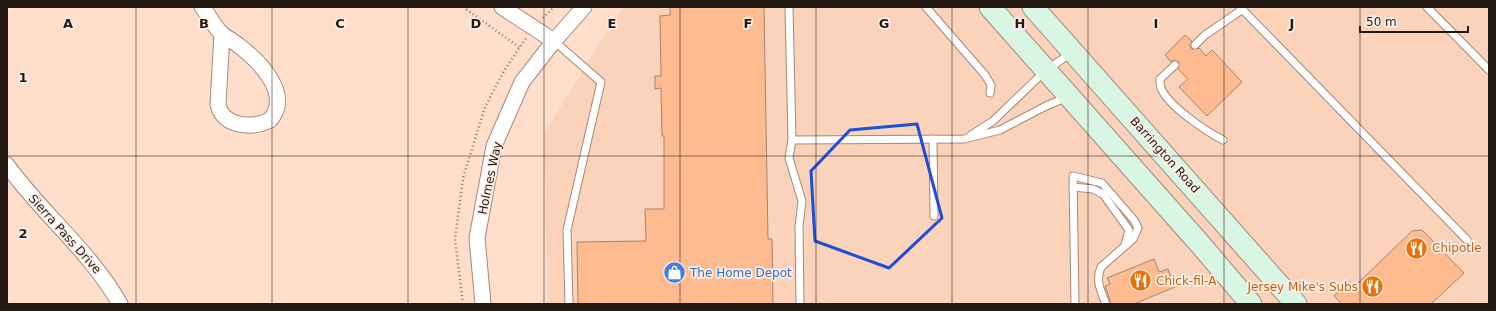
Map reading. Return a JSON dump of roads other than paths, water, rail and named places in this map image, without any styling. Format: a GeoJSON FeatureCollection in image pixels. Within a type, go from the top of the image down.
{"type":"FeatureCollection","features":[{"type":"Feature","properties":{"kind":"main road"},"geometry":{"type":"LineString","coordinates":[[990,7],[1068,97],[1200,244],[1251,304]]}},
{"type":"Feature","properties":{"kind":"main road","name":"Barrington Road"},"geometry":{"type":"LineString","coordinates":[[1034,7],[1296,304]]}},
{"type":"Feature","properties":{"kind":"street"},"geometry":{"type":"LineString","coordinates":[[202,7],[222,34],[239,45],[271,78],[278,101],[277,109],[270,120],[257,124],[232,123],[222,115],[218,104],[222,34]]}},
{"type":"Feature","properties":{"kind":"street"},"geometry":{"type":"LineString","coordinates":[[502,7],[554,41]]}},
{"type":"Feature","properties":{"kind":"street","name":"Holmes Way"},"geometry":{"type":"LineString","coordinates":[[483,304],[477,238],[494,146],[522,82],[554,41],[584,7]]}},
{"type":"Feature","properties":{"kind":"street","name":"Sierra Pass Drive"},"geometry":{"type":"LineString","coordinates":[[7,165],[21,184],[107,282],[120,304]]}},
{"type":"Feature","properties":{"kind":"lane"},"geometry":{"type":"LineString","coordinates":[[789,7],[792,140],[789,158],[802,201],[799,227],[800,304]]}},
{"type":"Feature","properties":{"kind":"lane"},"geometry":{"type":"LineString","coordinates":[[926,7],[985,75],[991,86],[990,93]]}},
{"type":"Feature","properties":{"kind":"lane"},"geometry":{"type":"LineString","coordinates":[[1427,7],[1489,70]]}},
{"type":"Feature","properties":{"kind":"lane"},"geometry":{"type":"LineString","coordinates":[[1196,45],[1205,35],[1241,8],[1467,240]]}},
{"type":"Feature","properties":{"kind":"lane"},"geometry":{"type":"LineString","coordinates":[[554,41],[601,82],[567,230],[569,304]]}},
{"type":"Feature","properties":{"kind":"lane"},"geometry":{"type":"LineString","coordinates":[[964,139],[992,121],[1045,71],[1073,51]]}},
{"type":"Feature","properties":{"kind":"lane"},"geometry":{"type":"LineString","coordinates":[[1175,65],[1160,79],[1161,88],[1170,100],[1195,124],[1206,132],[1223,140]]}},
{"type":"Feature","properties":{"kind":"lane"},"geometry":{"type":"LineString","coordinates":[[792,140],[964,139],[1000,130],[1044,107],[1068,97]]}},
{"type":"Feature","properties":{"kind":"lane"},"geometry":{"type":"LineString","coordinates":[[933,139],[934,216]]}},
{"type":"Feature","properties":{"kind":"lane"},"geometry":{"type":"LineString","coordinates":[[1075,304],[1073,176],[1102,183],[1134,220],[1138,228],[1133,239],[1101,267],[1098,273],[1097,282],[1106,304]]}},
{"type":"Feature","properties":{"kind":"lane"},"geometry":{"type":"LineString","coordinates":[[1073,187],[1093,189],[1103,194],[1129,230],[1125,246]]}},
{"type":"Feature","properties":{"kind":"place","name":"Chipotle"},"geometry":{"type":"Point","coordinates":[1417,248]}},
{"type":"Feature","properties":{"kind":"place","name":"The Home Depot"},"geometry":{"type":"Point","coordinates":[675,273]}},
{"type":"Feature","properties":{"kind":"place","name":"Chick-fil-A"},"geometry":{"type":"Point","coordinates":[1141,281]}},
{"type":"Feature","properties":{"kind":"place","name":"Jersey Mike's Subs"},"geometry":{"type":"Point","coordinates":[1373,287]}}]}
